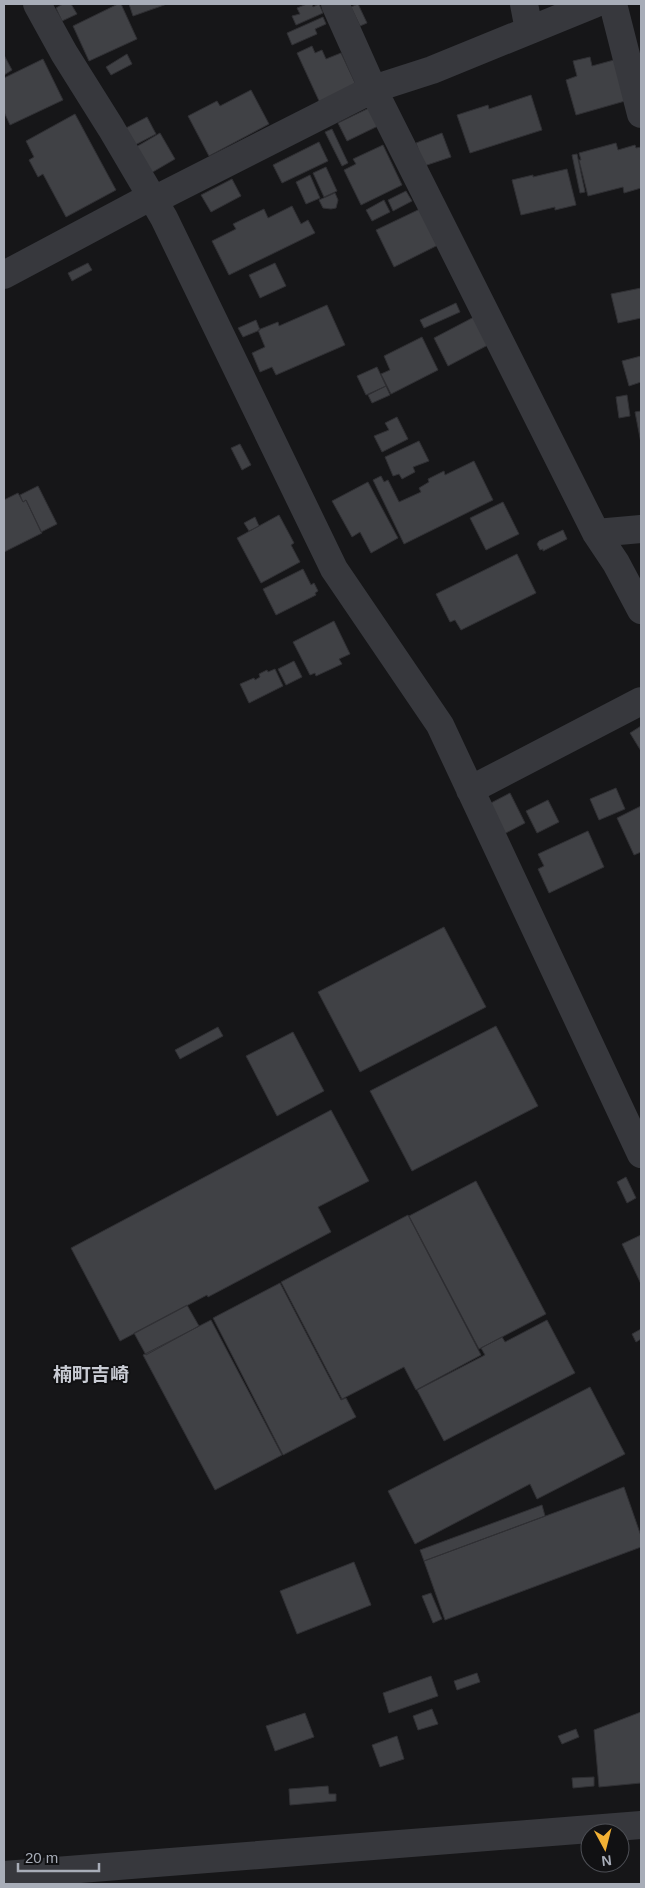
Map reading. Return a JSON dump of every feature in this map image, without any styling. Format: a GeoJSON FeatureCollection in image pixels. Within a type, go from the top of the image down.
{"type":"FeatureCollection","features":[{"type":"Feature","properties":{"kind":"street"},"geometry":{"type":"LineString","coordinates":[[37,4],[64,54],[153,198],[334,569],[440,725],[641,1154]]}},
{"type":"Feature","properties":{"kind":"street"},"geometry":{"type":"LineString","coordinates":[[335,4],[373,89],[596,533],[616,563],[641,610]]}},
{"type":"Feature","properties":{"kind":"street"},"geometry":{"type":"LineString","coordinates":[[4,275],[153,198],[373,89],[432,70],[526,17],[594,4]]}},
{"type":"Feature","properties":{"kind":"street"},"geometry":{"type":"LineString","coordinates":[[613,4],[641,114]]}},
{"type":"Feature","properties":{"kind":"street"},"geometry":{"type":"LineString","coordinates":[[596,533],[641,529]]}},
{"type":"Feature","properties":{"kind":"street"},"geometry":{"type":"LineString","coordinates":[[470,790],[641,702]]}},
{"type":"Feature","properties":{"kind":"street"},"geometry":{"type":"LineString","coordinates":[[4,1875],[641,1824]]}},
{"type":"Feature","properties":{"kind":"building"},"geometry":{"type":"Polygon","coordinates":[[[63,4],[71,4],[77,14],[62,21],[56,8],[63,4]]]}},
{"type":"Feature","properties":{"kind":"building"},"geometry":{"type":"Polygon","coordinates":[[[121,4],[137,39],[89,61],[73,26],[121,4]]]}},
{"type":"Feature","properties":{"kind":"building"},"geometry":{"type":"Polygon","coordinates":[[[129,4],[167,4],[133,16],[129,4]]]}},
{"type":"Feature","properties":{"kind":"building"},"geometry":{"type":"Polygon","coordinates":[[[312,4],[313,7],[319,4],[323,13],[296,25],[292,16],[300,14],[297,8],[312,4]]]}},
{"type":"Feature","properties":{"kind":"building"},"geometry":{"type":"Polygon","coordinates":[[[358,4],[367,23],[360,26],[351,7],[358,4]]]}},
{"type":"Feature","properties":{"kind":"building"},"geometry":{"type":"Polygon","coordinates":[[[323,17],[326,24],[315,29],[317,34],[292,45],[287,33],[323,17]]]}},
{"type":"Feature","properties":{"kind":"building"},"geometry":{"type":"Polygon","coordinates":[[[312,46],[315,53],[322,50],[326,59],[341,53],[357,87],[320,103],[297,53],[312,46]]]}},
{"type":"Feature","properties":{"kind":"building"},"geometry":{"type":"Polygon","coordinates":[[[127,54],[132,64],[111,75],[106,67],[127,54]]]}},
{"type":"Feature","properties":{"kind":"building"},"geometry":{"type":"Polygon","coordinates":[[[4,55],[12,70],[4,75],[4,55]]]}},
{"type":"Feature","properties":{"kind":"building"},"geometry":{"type":"Polygon","coordinates":[[[590,57],[592,66],[614,60],[625,101],[576,115],[566,80],[577,76],[573,61],[590,57]]]}},
{"type":"Feature","properties":{"kind":"building"},"geometry":{"type":"Polygon","coordinates":[[[43,59],[63,100],[10,125],[4,112],[4,78],[43,59]]]}},
{"type":"Feature","properties":{"kind":"building"},"geometry":{"type":"Polygon","coordinates":[[[251,90],[269,124],[209,156],[188,116],[217,101],[220,106],[251,90]]]}},
{"type":"Feature","properties":{"kind":"building"},"geometry":{"type":"Polygon","coordinates":[[[531,95],[542,130],[470,153],[457,115],[488,105],[489,109],[531,95]]]}},
{"type":"Feature","properties":{"kind":"building"},"geometry":{"type":"Polygon","coordinates":[[[369,108],[378,126],[347,141],[338,123],[369,108]]]}},
{"type":"Feature","properties":{"kind":"building"},"geometry":{"type":"Polygon","coordinates":[[[75,114],[116,190],[66,217],[43,174],[38,177],[29,160],[34,157],[26,141],[75,114]]]}},
{"type":"Feature","properties":{"kind":"building"},"geometry":{"type":"Polygon","coordinates":[[[147,117],[156,134],[135,145],[126,128],[147,117]]]}},
{"type":"Feature","properties":{"kind":"building"},"geometry":{"type":"Polygon","coordinates":[[[332,129],[348,163],[342,166],[325,132],[332,129]]]}},
{"type":"Feature","properties":{"kind":"building"},"geometry":{"type":"Polygon","coordinates":[[[160,133],[175,159],[151,173],[136,147],[160,133]]]}},
{"type":"Feature","properties":{"kind":"building"},"geometry":{"type":"Polygon","coordinates":[[[442,133],[451,157],[424,166],[416,143],[442,133]]]}},
{"type":"Feature","properties":{"kind":"building"},"geometry":{"type":"Polygon","coordinates":[[[319,142],[328,161],[282,183],[273,165],[319,142]]]}},
{"type":"Feature","properties":{"kind":"building"},"geometry":{"type":"Polygon","coordinates":[[[616,143],[618,150],[635,145],[636,148],[641,147],[641,188],[624,193],[623,187],[588,196],[579,153],[616,143]]]}},
{"type":"Feature","properties":{"kind":"building"},"geometry":{"type":"Polygon","coordinates":[[[383,145],[402,185],[361,205],[344,170],[356,164],[353,159],[383,145]]]}},
{"type":"Feature","properties":{"kind":"building"},"geometry":{"type":"Polygon","coordinates":[[[577,154],[585,192],[580,193],[572,155],[577,154]]]}},
{"type":"Feature","properties":{"kind":"building"},"geometry":{"type":"Polygon","coordinates":[[[326,167],[337,191],[324,197],[313,173],[326,167]]]}},
{"type":"Feature","properties":{"kind":"building"},"geometry":{"type":"Polygon","coordinates":[[[567,169],[576,205],[555,210],[555,207],[521,215],[512,180],[567,169]]]}},
{"type":"Feature","properties":{"kind":"building"},"geometry":{"type":"Polygon","coordinates":[[[310,175],[320,198],[306,204],[296,182],[310,175]]]}},
{"type":"Feature","properties":{"kind":"building"},"geometry":{"type":"Polygon","coordinates":[[[232,179],[241,196],[211,212],[201,195],[232,179]]]}},
{"type":"Feature","properties":{"kind":"building"},"geometry":{"type":"Polygon","coordinates":[[[406,191],[412,201],[393,211],[388,200],[406,191]]]}},
{"type":"Feature","properties":{"kind":"building"},"geometry":{"type":"Polygon","coordinates":[[[335,193],[338,200],[336,208],[323,208],[319,200],[335,193]]]}},
{"type":"Feature","properties":{"kind":"building"},"geometry":{"type":"Polygon","coordinates":[[[384,200],[390,212],[372,221],[366,210],[384,200]]]}},
{"type":"Feature","properties":{"kind":"building"},"geometry":{"type":"Polygon","coordinates":[[[292,206],[301,224],[308,220],[315,233],[229,275],[212,241],[236,229],[233,224],[264,209],[268,218],[292,206]]]}},
{"type":"Feature","properties":{"kind":"building"},"geometry":{"type":"Polygon","coordinates":[[[420,209],[438,245],[394,267],[376,230],[420,209]]]}},
{"type":"Feature","properties":{"kind":"building"},"geometry":{"type":"Polygon","coordinates":[[[88,263],[92,270],[72,281],[68,273],[88,263]]]}},
{"type":"Feature","properties":{"kind":"building"},"geometry":{"type":"Polygon","coordinates":[[[275,263],[286,286],[260,298],[249,275],[275,263]]]}},
{"type":"Feature","properties":{"kind":"building"},"geometry":{"type":"Polygon","coordinates":[[[641,288],[641,318],[618,323],[611,294],[641,288]]]}},
{"type":"Feature","properties":{"kind":"building"},"geometry":{"type":"Polygon","coordinates":[[[456,303],[460,312],[424,328],[420,320],[456,303]]]}},
{"type":"Feature","properties":{"kind":"building"},"geometry":{"type":"Polygon","coordinates":[[[327,305],[345,345],[276,375],[272,367],[260,372],[252,353],[265,347],[258,330],[278,322],[279,326],[327,305]]]}},
{"type":"Feature","properties":{"kind":"building"},"geometry":{"type":"Polygon","coordinates":[[[474,317],[488,345],[448,366],[434,338],[474,317]]]}},
{"type":"Feature","properties":{"kind":"building"},"geometry":{"type":"Polygon","coordinates":[[[256,320],[260,330],[243,337],[238,328],[256,320]]]}},
{"type":"Feature","properties":{"kind":"building"},"geometry":{"type":"Polygon","coordinates":[[[422,337],[438,370],[391,394],[381,374],[390,370],[384,356],[422,337]]]}},
{"type":"Feature","properties":{"kind":"building"},"geometry":{"type":"Polygon","coordinates":[[[641,356],[641,382],[629,386],[622,361],[641,356]]]}},
{"type":"Feature","properties":{"kind":"building"},"geometry":{"type":"Polygon","coordinates":[[[377,367],[386,386],[366,395],[357,376],[377,367]]]}},
{"type":"Feature","properties":{"kind":"building"},"geometry":{"type":"Polygon","coordinates":[[[386,386],[390,395],[372,403],[368,395],[386,386]]]}},
{"type":"Feature","properties":{"kind":"building"},"geometry":{"type":"Polygon","coordinates":[[[627,395],[630,416],[619,418],[616,397],[627,395]]]}},
{"type":"Feature","properties":{"kind":"building"},"geometry":{"type":"Polygon","coordinates":[[[641,411],[641,443],[635,412],[641,411]]]}},
{"type":"Feature","properties":{"kind":"building"},"geometry":{"type":"Polygon","coordinates":[[[397,417],[408,439],[382,452],[374,436],[389,430],[385,423],[397,417]]]}},
{"type":"Feature","properties":{"kind":"building"},"geometry":{"type":"Polygon","coordinates":[[[419,441],[429,461],[413,467],[415,472],[402,479],[399,474],[393,476],[385,457],[419,441]]]}},
{"type":"Feature","properties":{"kind":"building"},"geometry":{"type":"Polygon","coordinates":[[[240,444],[251,465],[242,470],[231,448],[240,444]]]}},
{"type":"Feature","properties":{"kind":"building"},"geometry":{"type":"Polygon","coordinates":[[[474,461],[493,500],[404,544],[373,480],[381,476],[384,482],[388,480],[399,502],[421,492],[419,488],[429,482],[428,479],[444,471],[445,475],[474,461]]]}},
{"type":"Feature","properties":{"kind":"building"},"geometry":{"type":"Polygon","coordinates":[[[368,482],[398,538],[371,553],[360,532],[352,537],[332,501],[368,482]]]}},
{"type":"Feature","properties":{"kind":"building"},"geometry":{"type":"Polygon","coordinates":[[[38,486],[57,524],[41,532],[26,500],[23,502],[20,495],[38,486]]]}},
{"type":"Feature","properties":{"kind":"building"},"geometry":{"type":"Polygon","coordinates":[[[18,493],[23,502],[26,500],[42,533],[4,552],[4,500],[18,493]]]}},
{"type":"Feature","properties":{"kind":"building"},"geometry":{"type":"Polygon","coordinates":[[[503,502],[519,534],[486,550],[470,518],[503,502]]]}},
{"type":"Feature","properties":{"kind":"building"},"geometry":{"type":"Polygon","coordinates":[[[279,515],[294,543],[291,545],[300,562],[261,583],[237,538],[279,515]]]}},
{"type":"Feature","properties":{"kind":"building"},"geometry":{"type":"Polygon","coordinates":[[[255,517],[259,526],[249,531],[244,523],[255,517]]]}},
{"type":"Feature","properties":{"kind":"building"},"geometry":{"type":"Polygon","coordinates":[[[563,530],[567,539],[543,551],[543,549],[540,550],[537,544],[539,541],[563,530]]]}},
{"type":"Feature","properties":{"kind":"building"},"geometry":{"type":"Polygon","coordinates":[[[517,554],[536,593],[461,630],[455,620],[450,622],[436,594],[517,554]]]}},
{"type":"Feature","properties":{"kind":"building"},"geometry":{"type":"Polygon","coordinates":[[[303,569],[311,585],[314,583],[318,591],[315,593],[316,595],[276,615],[263,589],[303,569]]]}},
{"type":"Feature","properties":{"kind":"building"},"geometry":{"type":"Polygon","coordinates":[[[334,621],[350,654],[339,659],[342,664],[316,676],[315,673],[310,675],[293,642],[334,621]]]}},
{"type":"Feature","properties":{"kind":"building"},"geometry":{"type":"Polygon","coordinates":[[[294,661],[302,677],[286,685],[278,669],[294,661]]]}},
{"type":"Feature","properties":{"kind":"building"},"geometry":{"type":"Polygon","coordinates":[[[275,669],[283,686],[249,703],[240,684],[254,678],[255,680],[260,677],[259,674],[267,670],[268,672],[275,669]]]}},
{"type":"Feature","properties":{"kind":"building"},"geometry":{"type":"Polygon","coordinates":[[[641,726],[641,751],[630,733],[641,726]]]}},
{"type":"Feature","properties":{"kind":"building"},"geometry":{"type":"Polygon","coordinates":[[[616,788],[625,809],[599,820],[590,799],[616,788]]]}},
{"type":"Feature","properties":{"kind":"building"},"geometry":{"type":"Polygon","coordinates":[[[510,793],[525,823],[504,834],[489,804],[510,793]]]}},
{"type":"Feature","properties":{"kind":"building"},"geometry":{"type":"Polygon","coordinates":[[[548,800],[559,822],[537,833],[526,811],[548,800]]]}},
{"type":"Feature","properties":{"kind":"building"},"geometry":{"type":"Polygon","coordinates":[[[641,806],[641,852],[634,855],[617,818],[641,806]]]}},
{"type":"Feature","properties":{"kind":"building"},"geometry":{"type":"Polygon","coordinates":[[[588,831],[604,867],[549,893],[538,869],[544,866],[538,854],[588,831]]]}},
{"type":"Feature","properties":{"kind":"building"},"geometry":{"type":"Polygon","coordinates":[[[444,927],[486,1007],[360,1072],[318,992],[444,927]]]}},
{"type":"Feature","properties":{"kind":"building"},"geometry":{"type":"Polygon","coordinates":[[[496,1026],[538,1106],[412,1171],[370,1091],[496,1026]]]}},
{"type":"Feature","properties":{"kind":"building"},"geometry":{"type":"Polygon","coordinates":[[[218,1027],[223,1036],[180,1059],[175,1050],[218,1027]]]}},
{"type":"Feature","properties":{"kind":"building"},"geometry":{"type":"Polygon","coordinates":[[[293,1032],[324,1091],[277,1116],[246,1056],[293,1032]]]}},
{"type":"Feature","properties":{"kind":"building"},"geometry":{"type":"Polygon","coordinates":[[[331,1110],[369,1181],[318,1207],[331,1232],[120,1341],[71,1248],[331,1110]]]}},
{"type":"Feature","properties":{"kind":"building"},"geometry":{"type":"Polygon","coordinates":[[[626,1177],[636,1198],[627,1203],[617,1182],[626,1177]]]}},
{"type":"Feature","properties":{"kind":"building"},"geometry":{"type":"Polygon","coordinates":[[[476,1181],[546,1314],[479,1349],[409,1216],[476,1181]]]}},
{"type":"Feature","properties":{"kind":"building"},"geometry":{"type":"Polygon","coordinates":[[[408,1215],[481,1355],[416,1390],[404,1367],[342,1399],[281,1282],[408,1215]]]}},
{"type":"Feature","properties":{"kind":"building"},"geometry":{"type":"Polygon","coordinates":[[[641,1235],[641,1284],[622,1244],[641,1235]]]}},
{"type":"Feature","properties":{"kind":"building"},"geometry":{"type":"Polygon","coordinates":[[[280,1283],[341,1400],[346,1398],[356,1417],[283,1455],[213,1318],[280,1283]]]}},
{"type":"Feature","properties":{"kind":"building"},"geometry":{"type":"Polygon","coordinates":[[[187,1305],[199,1326],[146,1355],[134,1333],[187,1305]]]}},
{"type":"Feature","properties":{"kind":"building"},"geometry":{"type":"Polygon","coordinates":[[[211,1320],[282,1455],[215,1490],[143,1355],[211,1320]]]}},
{"type":"Feature","properties":{"kind":"building"},"geometry":{"type":"Polygon","coordinates":[[[547,1320],[575,1373],[444,1441],[417,1390],[485,1355],[481,1348],[502,1337],[505,1342],[547,1320]]]}},
{"type":"Feature","properties":{"kind":"building"},"geometry":{"type":"Polygon","coordinates":[[[641,1329],[641,1339],[636,1342],[632,1334],[641,1329]]]}},
{"type":"Feature","properties":{"kind":"building"},"geometry":{"type":"Polygon","coordinates":[[[590,1387],[625,1454],[537,1499],[530,1484],[415,1544],[388,1491],[590,1387]]]}},
{"type":"Feature","properties":{"kind":"building"},"geometry":{"type":"Polygon","coordinates":[[[624,1487],[641,1536],[641,1547],[445,1620],[424,1561],[624,1487]]]}},
{"type":"Feature","properties":{"kind":"building"},"geometry":{"type":"Polygon","coordinates":[[[542,1505],[545,1516],[424,1561],[420,1550],[542,1505]]]}},
{"type":"Feature","properties":{"kind":"building"},"geometry":{"type":"Polygon","coordinates":[[[354,1562],[371,1605],[297,1634],[280,1591],[354,1562]]]}},
{"type":"Feature","properties":{"kind":"building"},"geometry":{"type":"Polygon","coordinates":[[[431,1593],[442,1619],[433,1623],[422,1596],[431,1593]]]}},
{"type":"Feature","properties":{"kind":"building"},"geometry":{"type":"Polygon","coordinates":[[[477,1673],[480,1682],[457,1690],[454,1681],[477,1673]]]}},
{"type":"Feature","properties":{"kind":"building"},"geometry":{"type":"Polygon","coordinates":[[[431,1676],[438,1696],[389,1713],[383,1693],[431,1676]]]}},
{"type":"Feature","properties":{"kind":"building"},"geometry":{"type":"Polygon","coordinates":[[[432,1709],[438,1724],[418,1730],[413,1716],[432,1709]]]}},
{"type":"Feature","properties":{"kind":"building"},"geometry":{"type":"Polygon","coordinates":[[[641,1712],[641,1783],[599,1787],[594,1730],[641,1712]]]}},
{"type":"Feature","properties":{"kind":"building"},"geometry":{"type":"Polygon","coordinates":[[[305,1713],[314,1737],[275,1751],[266,1726],[305,1713]]]}},
{"type":"Feature","properties":{"kind":"building"},"geometry":{"type":"Polygon","coordinates":[[[576,1729],[579,1737],[562,1744],[558,1736],[576,1729]]]}},
{"type":"Feature","properties":{"kind":"building"},"geometry":{"type":"Polygon","coordinates":[[[397,1736],[404,1759],[380,1767],[372,1745],[397,1736]]]}},
{"type":"Feature","properties":{"kind":"building"},"geometry":{"type":"Polygon","coordinates":[[[594,1777],[594,1786],[573,1788],[572,1778],[594,1777]]]}},
{"type":"Feature","properties":{"kind":"building"},"geometry":{"type":"Polygon","coordinates":[[[328,1786],[329,1794],[336,1794],[336,1801],[290,1805],[289,1789],[328,1786]]]}},
{"type":"Feature","properties":{"kind":"district","name":"楠町吉崎"},"geometry":{"type":"Point","coordinates":[91,1374]}}]}
